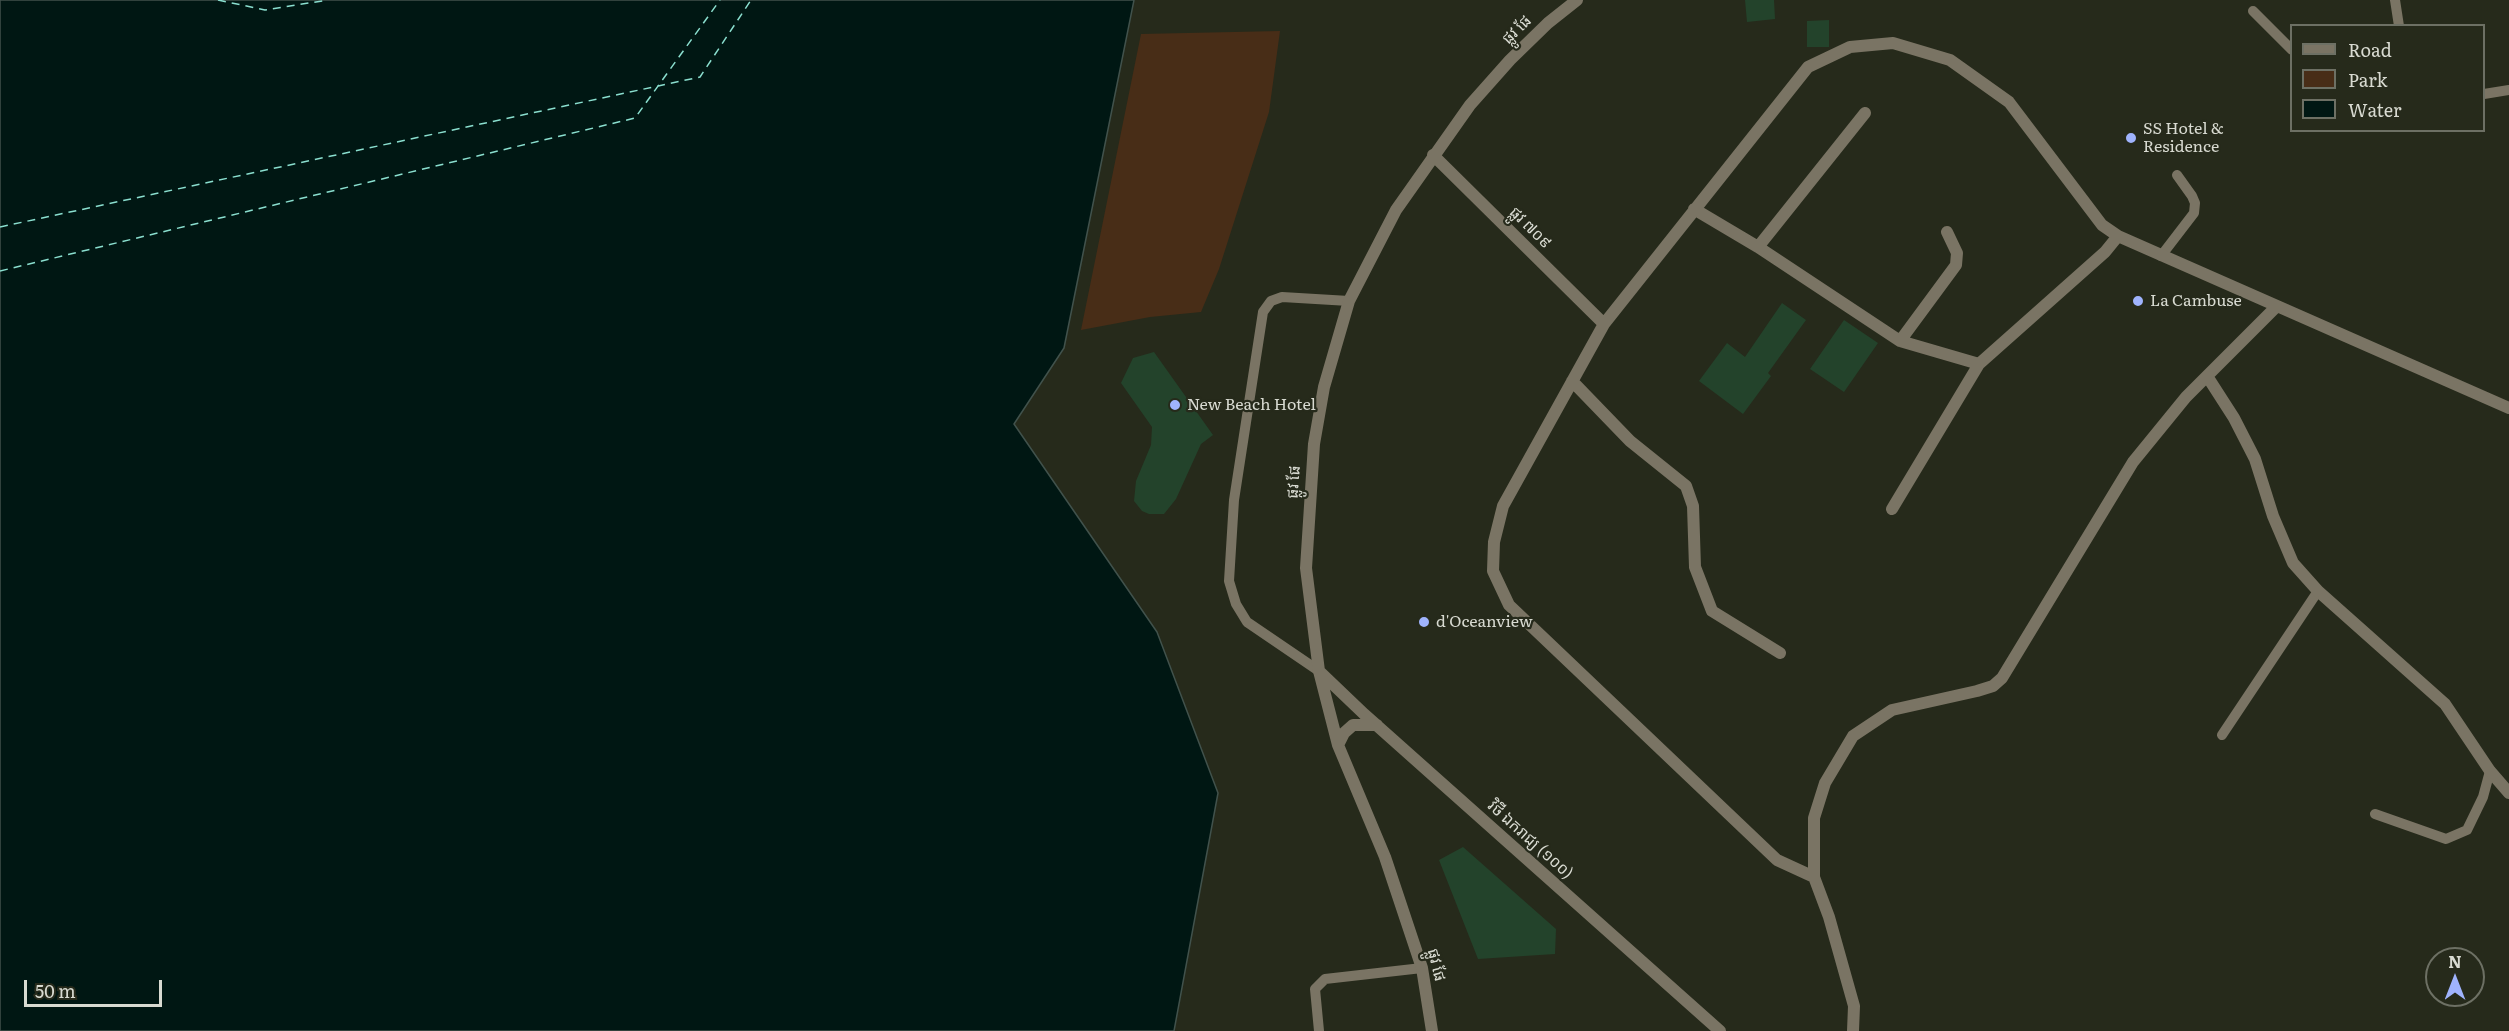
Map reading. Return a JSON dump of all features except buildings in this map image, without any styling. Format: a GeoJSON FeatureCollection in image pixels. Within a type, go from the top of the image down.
{"type":"FeatureCollection","features":[{"type":"Feature","properties":{"kind":"street","name":"ផ្លូវ ផែ"},"geometry":{"type":"LineString","coordinates":[[1432,1031],[1422,968],[1385,857],[1338,745],[1319,671],[1306,567],[1314,444],[1324,387],[1349,302],[1396,210],[1432,155],[1470,105],[1510,60],[1548,23],[1577,0]]}},
{"type":"Feature","properties":{"kind":"street"},"geometry":{"type":"LineString","coordinates":[[1814,877],[1777,860],[1509,604],[1493,571],[1494,542],[1503,506],[1604,324],[1808,67],[1850,47],[1893,43],[1950,60],[2009,102],[2102,225],[2118,236],[2509,408]]}},
{"type":"Feature","properties":{"kind":"street"},"geometry":{"type":"LineString","coordinates":[[1758,247],[1865,112]]}},
{"type":"Feature","properties":{"kind":"street","name":"ផ្លូវ ៧០៩"},"geometry":{"type":"LineString","coordinates":[[1432,155],[1604,324]]}},
{"type":"Feature","properties":{"kind":"street"},"geometry":{"type":"LineString","coordinates":[[1694,209],[1758,247],[1900,341],[1979,364]]}},
{"type":"Feature","properties":{"kind":"street"},"geometry":{"type":"LineString","coordinates":[[1900,341],[1956,265],[1957,253],[1947,232]]}},
{"type":"Feature","properties":{"kind":"street"},"geometry":{"type":"LineString","coordinates":[[1892,509],[1979,364],[2105,252],[2118,236]]}},
{"type":"Feature","properties":{"kind":"street"},"geometry":{"type":"LineString","coordinates":[[1852,1031],[1854,1006],[1829,917],[1814,877],[1814,818],[1825,783],[1853,736],[1892,710],[1977,691],[1994,686],[2002,678],[2133,462],[2186,397],[2276,307]]}},
{"type":"Feature","properties":{"kind":"street"},"geometry":{"type":"LineString","coordinates":[[2207,376],[2234,418],[2254,459],[2273,516],[2293,563],[2318,591],[2445,704],[2490,771],[2509,793]]}},
{"type":"Feature","properties":{"kind":"street"},"geometry":{"type":"LineString","coordinates":[[1572,381],[1630,441],[1686,486],[1693,506],[1695,567],[1712,611],[1780,653]]}},
{"type":"Feature","properties":{"kind":"street","name":"វិថី ឯករាជ្យ (១០០)"},"geometry":{"type":"LineString","coordinates":[[1319,671],[1720,1031]]}},
{"type":"Feature","properties":{"kind":"street"},"geometry":{"type":"LineString","coordinates":[[1338,745],[1344,733],[1353,726],[1377,725]]}},
{"type":"Feature","properties":{"kind":"lane"},"geometry":{"type":"LineString","coordinates":[[2395,0],[2399,24]]}},
{"type":"Feature","properties":{"kind":"lane"},"geometry":{"type":"LineString","coordinates":[[2253,11],[2290,48]]}},
{"type":"Feature","properties":{"kind":"lane"},"geometry":{"type":"LineString","coordinates":[[2485,94],[2509,90]]}},
{"type":"Feature","properties":{"kind":"lane"},"geometry":{"type":"LineString","coordinates":[[2161,255],[2194,213],[2192,195],[2177,175]]}},
{"type":"Feature","properties":{"kind":"lane"},"geometry":{"type":"LineString","coordinates":[[1319,671],[1247,622],[1236,604],[1229,581],[1234,500],[1263,312],[1271,301],[1282,297],[1349,302]]}},
{"type":"Feature","properties":{"kind":"lane"},"geometry":{"type":"LineString","coordinates":[[2222,735],[2318,591]]}},
{"type":"Feature","properties":{"kind":"lane"},"geometry":{"type":"LineString","coordinates":[[2375,814],[2446,839],[2467,830],[2484,796],[2490,771]]}},
{"type":"Feature","properties":{"kind":"lane"},"geometry":{"type":"LineString","coordinates":[[1318,1031],[1315,989],[1325,979],[1422,968]]}},
{"type":"Feature","properties":{"kind":"green space"},"geometry":{"type":"Polygon","coordinates":[[[1280,31],[1269,112],[1219,269],[1201,312],[1150,317],[1081,330],[1141,34],[1280,31]]]}},
{"type":"Feature","properties":{"kind":"water"},"geometry":{"type":"Polygon","coordinates":[[[0,0],[1134,0],[1064,348],[1014,424],[1157,632],[1218,793],[1174,1031],[0,1031],[0,0]]]}},
{"type":"Feature","properties":{"kind":"ferry route"},"geometry":{"type":"LineString","coordinates":[[218,0],[265,10],[328,0]]}},
{"type":"Feature","properties":{"kind":"ferry route"},"geometry":{"type":"LineString","coordinates":[[0,271],[635,118],[720,0]]}},
{"type":"Feature","properties":{"kind":"ferry route"},"geometry":{"type":"LineString","coordinates":[[0,227],[700,77],[751,0]]}},
{"type":"Feature","properties":{"kind":"place","name":"SS Hotel & Residence"},"geometry":{"type":"Point","coordinates":[2131,138]}},
{"type":"Feature","properties":{"kind":"place","name":"La Cambuse"},"geometry":{"type":"Point","coordinates":[2138,301]}},
{"type":"Feature","properties":{"kind":"place","name":"New Beach Hotel"},"geometry":{"type":"Point","coordinates":[1175,405]}},
{"type":"Feature","properties":{"kind":"place","name":"d'Oceanview"},"geometry":{"type":"Point","coordinates":[1424,622]}}]}
